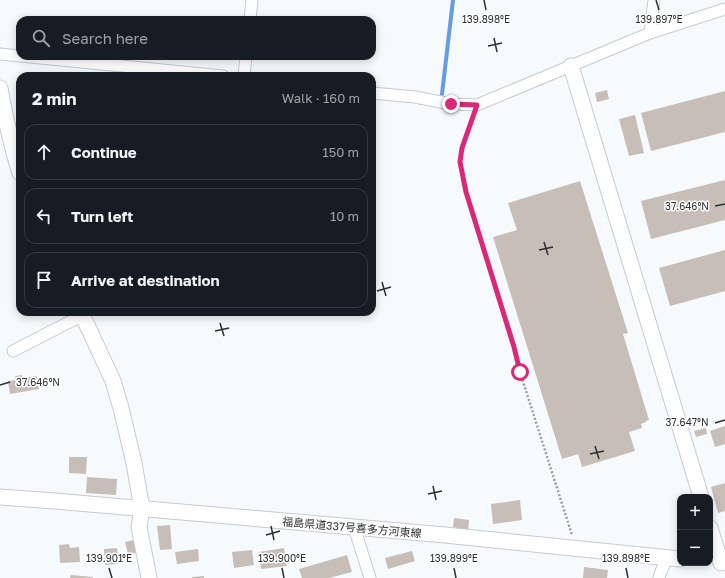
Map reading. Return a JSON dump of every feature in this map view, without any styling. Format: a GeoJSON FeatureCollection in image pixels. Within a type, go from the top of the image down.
{"type":"FeatureCollection","features":[{"type":"Feature","properties":{"kind":"street"},"geometry":{"type":"LineString","coordinates":[[250,16],[252,0]]}},
{"type":"Feature","properties":{"kind":"street"},"geometry":{"type":"LineString","coordinates":[[650,33],[654,0]]}},
{"type":"Feature","properties":{"kind":"street"},"geometry":{"type":"LineString","coordinates":[[376,92],[414,97],[451,104],[477,105],[650,33],[725,10]]}},
{"type":"Feature","properties":{"kind":"street"},"geometry":{"type":"LineString","coordinates":[[0,54],[16,56]]}},
{"type":"Feature","properties":{"kind":"street"},"geometry":{"type":"LineString","coordinates":[[61,60],[182,72]]}},
{"type":"Feature","properties":{"kind":"street"},"geometry":{"type":"LineString","coordinates":[[244,72],[246,60]]}},
{"type":"Feature","properties":{"kind":"street"},"geometry":{"type":"LineString","coordinates":[[571,66],[700,494]]}},
{"type":"Feature","properties":{"kind":"street"},"geometry":{"type":"LineString","coordinates":[[0,88],[16,160]]}},
{"type":"Feature","properties":{"kind":"street"},"geometry":{"type":"LineString","coordinates":[[13,351],[77,316]]}},
{"type":"Feature","properties":{"kind":"street"},"geometry":{"type":"LineString","coordinates":[[83,316],[113,381],[122,408],[142,509],[139,527],[149,578]]}},
{"type":"Feature","properties":{"kind":"street","name":"福島県道337号喜多方河東線"},"geometry":{"type":"LineString","coordinates":[[0,497],[445,535],[674,559]]}},
{"type":"Feature","properties":{"kind":"street"},"geometry":{"type":"LineString","coordinates":[[354,527],[370,578]]}},
{"type":"Feature","properties":{"kind":"street"},"geometry":{"type":"LineString","coordinates":[[711,530],[719,563]]}},
{"type":"Feature","properties":{"kind":"street"},"geometry":{"type":"LineString","coordinates":[[659,578],[660,574],[674,559]]}},
{"type":"Feature","properties":{"kind":"path"},"geometry":{"type":"LineString","coordinates":[[477,105],[462,148],[460,162],[466,192],[514,347],[520,372],[577,549]]}},
{"type":"Feature","properties":{"kind":"building"},"geometry":{"type":"Polygon","coordinates":[[[607,90],[609,99],[597,102],[595,93],[607,90]]]}},
{"type":"Feature","properties":{"kind":"building"},"geometry":{"type":"Polygon","coordinates":[[[725,91],[725,132],[651,151],[641,113],[725,91]]]}},
{"type":"Feature","properties":{"kind":"building"},"geometry":{"type":"Polygon","coordinates":[[[635,115],[644,153],[629,156],[619,119],[635,115]]]}},
{"type":"Feature","properties":{"kind":"building"},"geometry":{"type":"Polygon","coordinates":[[[725,180],[725,220],[651,239],[641,201],[725,180]]]}},
{"type":"Feature","properties":{"kind":"building"},"geometry":{"type":"Polygon","coordinates":[[[580,181],[628,333],[623,334],[649,420],[641,424],[642,428],[629,432],[635,451],[582,467],[578,454],[562,459],[493,237],[517,230],[508,203],[580,181]]]}},
{"type":"Feature","properties":{"kind":"building"},"geometry":{"type":"Polygon","coordinates":[[[725,250],[725,291],[670,306],[659,268],[725,250]]]}},
{"type":"Feature","properties":{"kind":"building"},"geometry":{"type":"Polygon","coordinates":[[[22,375],[23,378],[37,376],[39,389],[10,394],[8,381],[16,380],[15,376],[22,375]]]}},
{"type":"Feature","properties":{"kind":"building"},"geometry":{"type":"Polygon","coordinates":[[[725,426],[725,444],[715,447],[710,431],[725,426]]]}},
{"type":"Feature","properties":{"kind":"building"},"geometry":{"type":"Polygon","coordinates":[[[706,428],[707,434],[696,437],[694,431],[706,428]]]}},
{"type":"Feature","properties":{"kind":"building"},"geometry":{"type":"Polygon","coordinates":[[[69,457],[87,457],[86,474],[69,473],[69,457]]]}},
{"type":"Feature","properties":{"kind":"building"},"geometry":{"type":"Polygon","coordinates":[[[87,477],[117,479],[116,495],[86,493],[87,477]]]}},
{"type":"Feature","properties":{"kind":"building"},"geometry":{"type":"Polygon","coordinates":[[[725,483],[725,511],[718,513],[711,487],[725,483]]]}},
{"type":"Feature","properties":{"kind":"building"},"geometry":{"type":"Polygon","coordinates":[[[520,500],[522,520],[493,524],[491,504],[520,500]]]}},
{"type":"Feature","properties":{"kind":"building"},"geometry":{"type":"Polygon","coordinates":[[[454,518],[469,520],[468,530],[453,527],[454,518]]]}},
{"type":"Feature","properties":{"kind":"building"},"geometry":{"type":"Polygon","coordinates":[[[170,525],[172,549],[160,550],[157,526],[170,525]]]}},
{"type":"Feature","properties":{"kind":"building"},"geometry":{"type":"Polygon","coordinates":[[[134,540],[136,553],[128,554],[125,542],[134,540]]]}},
{"type":"Feature","properties":{"kind":"building"},"geometry":{"type":"Polygon","coordinates":[[[69,544],[70,548],[79,547],[80,562],[60,563],[59,545],[69,544]]]}},
{"type":"Feature","properties":{"kind":"building"},"geometry":{"type":"Polygon","coordinates":[[[117,548],[119,564],[105,565],[104,549],[117,548]]]}},
{"type":"Feature","properties":{"kind":"building"},"geometry":{"type":"Polygon","coordinates":[[[284,548],[287,566],[261,569],[259,552],[284,548]]]}},
{"type":"Feature","properties":{"kind":"building"},"geometry":{"type":"Polygon","coordinates":[[[198,549],[199,561],[177,564],[175,552],[198,549]]]}},
{"type":"Feature","properties":{"kind":"building"},"geometry":{"type":"Polygon","coordinates":[[[252,550],[254,565],[234,568],[232,552],[252,550]]]}},
{"type":"Feature","properties":{"kind":"building"},"geometry":{"type":"Polygon","coordinates":[[[412,551],[415,561],[388,569],[385,558],[412,551]]]}},
{"type":"Feature","properties":{"kind":"building"},"geometry":{"type":"Polygon","coordinates":[[[347,555],[352,572],[329,578],[302,578],[299,569],[347,555]]]}},
{"type":"Feature","properties":{"kind":"building"},"geometry":{"type":"Polygon","coordinates":[[[584,567],[608,570],[607,578],[583,578],[584,567]]]}},
{"type":"Feature","properties":{"kind":"building"},"geometry":{"type":"Polygon","coordinates":[[[71,575],[93,577],[93,578],[70,578],[71,575]]]}},
{"type":"Feature","properties":{"kind":"building"},"geometry":{"type":"Polygon","coordinates":[[[204,576],[204,578],[192,578],[192,577],[204,576]]]}},
{"type":"Feature","properties":{"kind":"waterway"},"geometry":{"type":"LineString","coordinates":[[442,94],[453,0]]}},
{"type":"Feature","properties":{"kind":"route"},"geometry":{"type":"LineString","coordinates":[[451,104],[477,105],[462,148],[460,162],[466,192],[514,347],[520,372]]}}]}
